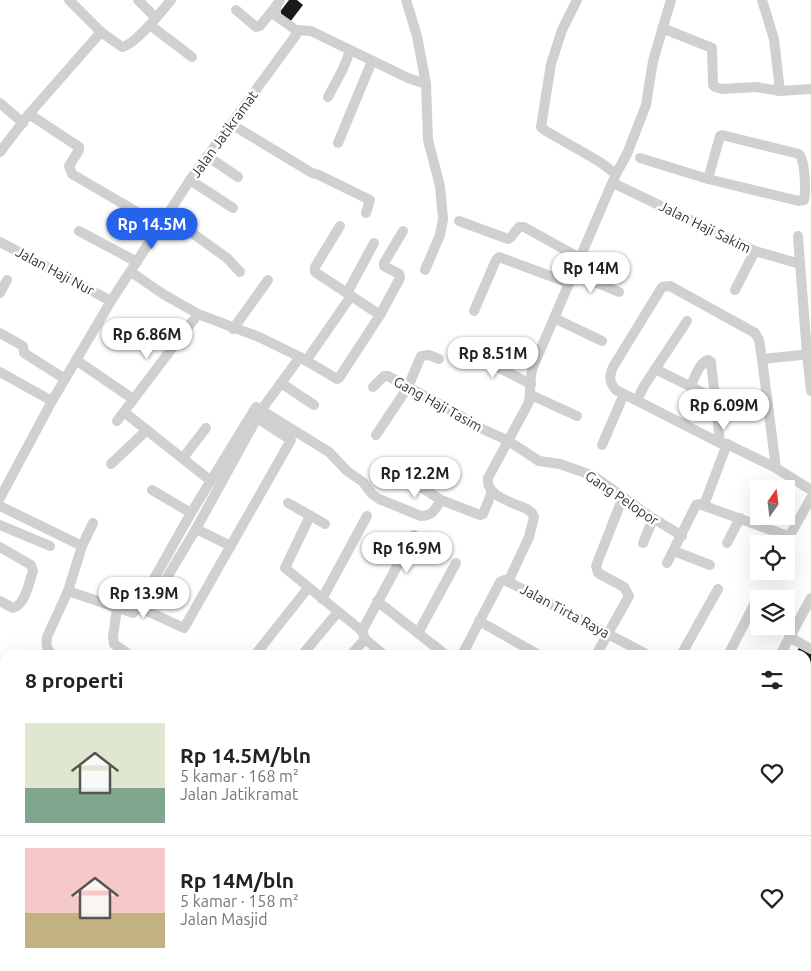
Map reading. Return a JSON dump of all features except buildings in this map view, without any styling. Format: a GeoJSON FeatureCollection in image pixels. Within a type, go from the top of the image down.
{"type":"FeatureCollection","features":[{"type":"Feature","properties":{"kind":"street"},"geometry":{"type":"LineString","coordinates":[[69,0],[101,32],[120,47],[125,47],[153,21],[171,0]]}},
{"type":"Feature","properties":{"kind":"street"},"geometry":{"type":"LineString","coordinates":[[138,0],[153,21],[192,57]]}},
{"type":"Feature","properties":{"kind":"street"},"geometry":{"type":"LineString","coordinates":[[406,0],[417,36],[426,84],[428,140],[440,186],[443,219],[440,235],[425,270]]}},
{"type":"Feature","properties":{"kind":"street","name":"Jalan Haji Sakim"},"geometry":{"type":"LineString","coordinates":[[577,0],[562,30],[551,64],[542,127],[600,162],[614,179],[755,251],[800,264]]}},
{"type":"Feature","properties":{"kind":"street"},"geometry":{"type":"LineString","coordinates":[[465,650],[500,582],[504,580],[508,582],[529,537],[534,517],[527,509],[492,492],[488,487],[488,478],[529,402],[532,371],[614,179],[627,154],[646,105],[653,61],[671,0]]}},
{"type":"Feature","properties":{"kind":"street"},"geometry":{"type":"LineString","coordinates":[[762,0],[774,39],[780,91]]}},
{"type":"Feature","properties":{"kind":"street"},"geometry":{"type":"LineString","coordinates":[[278,3],[276,16],[296,30],[312,31],[408,78],[426,84]]}},
{"type":"Feature","properties":{"kind":"street"},"geometry":{"type":"LineString","coordinates":[[236,10],[256,27],[260,26],[278,3]]}},
{"type":"Feature","properties":{"kind":"street"},"geometry":{"type":"LineString","coordinates":[[662,28],[712,48],[713,85],[715,87],[722,89],[756,88],[780,91],[811,89]]}},
{"type":"Feature","properties":{"kind":"street","name":"Jalan Jatikramat"},"geometry":{"type":"LineString","coordinates":[[0,498],[52,401],[111,301],[131,272],[134,260],[207,156],[296,35],[296,30]]}},
{"type":"Feature","properties":{"kind":"street"},"geometry":{"type":"LineString","coordinates":[[1,150],[26,118],[101,32]]}},
{"type":"Feature","properties":{"kind":"street"},"geometry":{"type":"LineString","coordinates":[[328,98],[343,70],[350,51]]}},
{"type":"Feature","properties":{"kind":"street"},"geometry":{"type":"LineString","coordinates":[[338,142],[372,60]]}},
{"type":"Feature","properties":{"kind":"street"},"geometry":{"type":"LineString","coordinates":[[0,103],[79,146],[80,150],[69,166],[72,174],[157,228]]}},
{"type":"Feature","properties":{"kind":"street"},"geometry":{"type":"LineString","coordinates":[[231,124],[312,173],[370,200],[366,213]]}},
{"type":"Feature","properties":{"kind":"street"},"geometry":{"type":"LineString","coordinates":[[640,158],[708,179],[799,201],[804,200],[807,159],[799,154],[722,135],[720,136],[708,179]]}},
{"type":"Feature","properties":{"kind":"street"},"geometry":{"type":"LineString","coordinates":[[207,156],[238,177]]}},
{"type":"Feature","properties":{"kind":"street"},"geometry":{"type":"LineString","coordinates":[[190,180],[233,208]]}},
{"type":"Feature","properties":{"kind":"street"},"geometry":{"type":"LineString","coordinates":[[120,209],[157,228]]}},
{"type":"Feature","properties":{"kind":"street"},"geometry":{"type":"LineString","coordinates":[[167,215],[227,258],[240,272]]}},
{"type":"Feature","properties":{"kind":"street"},"geometry":{"type":"LineString","coordinates":[[459,221],[508,239],[511,238],[519,227],[524,227],[580,258]]}},
{"type":"Feature","properties":{"kind":"street"},"geometry":{"type":"LineString","coordinates":[[340,226],[314,270],[380,315]]}},
{"type":"Feature","properties":{"kind":"street"},"geometry":{"type":"LineString","coordinates":[[78,231],[134,260]]}},
{"type":"Feature","properties":{"kind":"street"},"geometry":{"type":"LineString","coordinates":[[131,272],[163,294],[198,314],[259,338],[303,359],[334,378],[339,378],[380,315],[400,278],[399,274],[384,266],[384,264],[403,231]]}},
{"type":"Feature","properties":{"kind":"street"},"geometry":{"type":"LineString","coordinates":[[798,236],[811,391]]}},
{"type":"Feature","properties":{"kind":"street","name":"Jalan Haji Nur"},"geometry":{"type":"LineString","coordinates":[[0,242],[111,301]]}},
{"type":"Feature","properties":{"kind":"street"},"geometry":{"type":"LineString","coordinates":[[259,414],[291,440],[184,628],[147,611],[196,529],[259,414],[281,383],[303,359],[349,294],[374,243]]}},
{"type":"Feature","properties":{"kind":"street"},"geometry":{"type":"LineString","coordinates":[[735,290],[755,251]]}},
{"type":"Feature","properties":{"kind":"street"},"geometry":{"type":"LineString","coordinates":[[474,310],[499,257],[569,284]]}},
{"type":"Feature","properties":{"kind":"street"},"geometry":{"type":"LineString","coordinates":[[573,273],[619,292]]}},
{"type":"Feature","properties":{"kind":"street"},"geometry":{"type":"LineString","coordinates":[[0,293],[7,280]]}},
{"type":"Feature","properties":{"kind":"street"},"geometry":{"type":"LineString","coordinates":[[233,329],[268,280]]}},
{"type":"Feature","properties":{"kind":"street"},"geometry":{"type":"LineString","coordinates":[[776,468],[762,359],[759,340],[755,333],[670,286],[662,286],[611,371],[610,380],[612,385],[616,390],[776,468],[811,490]]}},
{"type":"Feature","properties":{"kind":"street"},"geometry":{"type":"LineString","coordinates":[[117,420],[198,314]]}},
{"type":"Feature","properties":{"kind":"street"},"geometry":{"type":"LineString","coordinates":[[554,318],[602,341]]}},
{"type":"Feature","properties":{"kind":"street"},"geometry":{"type":"LineString","coordinates":[[637,400],[687,322]]}},
{"type":"Feature","properties":{"kind":"street"},"geometry":{"type":"LineString","coordinates":[[0,333],[23,346],[24,353],[65,379]]}},
{"type":"Feature","properties":{"kind":"street"},"geometry":{"type":"LineString","coordinates":[[465,351],[577,416]]}},
{"type":"Feature","properties":{"kind":"street"},"geometry":{"type":"LineString","coordinates":[[762,359],[809,354]]}},
{"type":"Feature","properties":{"kind":"street"},"geometry":{"type":"LineString","coordinates":[[376,435],[408,387],[421,356],[429,355],[439,359]]}},
{"type":"Feature","properties":{"kind":"street"},"geometry":{"type":"LineString","coordinates":[[76,360],[134,399]]}},
{"type":"Feature","properties":{"kind":"street"},"geometry":{"type":"LineString","coordinates":[[690,387],[701,364],[708,360],[711,362],[723,443],[704,505]]}},
{"type":"Feature","properties":{"kind":"street"},"geometry":{"type":"LineString","coordinates":[[656,369],[716,399]]}},
{"type":"Feature","properties":{"kind":"street"},"geometry":{"type":"LineString","coordinates":[[0,372],[52,401]]}},
{"type":"Feature","properties":{"kind":"street","name":"Gang Haji Tasim"},"geometry":{"type":"LineString","coordinates":[[372,387],[386,375],[480,428],[508,440]]}},
{"type":"Feature","properties":{"kind":"street"},"geometry":{"type":"LineString","coordinates":[[281,383],[314,405]]}},
{"type":"Feature","properties":{"kind":"street"},"geometry":{"type":"LineString","coordinates":[[602,445],[624,394]]}},
{"type":"Feature","properties":{"kind":"street"},"geometry":{"type":"LineString","coordinates":[[68,591],[133,613],[254,408],[259,407],[259,414]]}},
{"type":"Feature","properties":{"kind":"street"},"geometry":{"type":"LineString","coordinates":[[124,412],[211,481]]}},
{"type":"Feature","properties":{"kind":"street"},"geometry":{"type":"LineString","coordinates":[[259,414],[329,452],[347,471],[363,482],[372,494],[379,499],[421,516],[428,516],[432,513],[441,500]]}},
{"type":"Feature","properties":{"kind":"street"},"geometry":{"type":"LineString","coordinates":[[182,458],[206,428]]}},
{"type":"Feature","properties":{"kind":"street"},"geometry":{"type":"LineString","coordinates":[[111,464],[147,430]]}},
{"type":"Feature","properties":{"kind":"street","name":"Gang Pelopor"},"geometry":{"type":"LineString","coordinates":[[508,440],[539,461],[560,464],[594,476],[682,536]]}},
{"type":"Feature","properties":{"kind":"street"},"geometry":{"type":"LineString","coordinates":[[404,476],[441,500],[480,515],[485,512],[492,492]]}},
{"type":"Feature","properties":{"kind":"street"},"geometry":{"type":"LineString","coordinates":[[152,490],[191,513]]}},
{"type":"Feature","properties":{"kind":"street"},"geometry":{"type":"LineString","coordinates":[[599,650],[629,596],[624,586],[598,573],[596,566],[623,497]]}},
{"type":"Feature","properties":{"kind":"street"},"geometry":{"type":"LineString","coordinates":[[667,563],[696,505],[704,505],[785,535],[790,534],[793,530],[811,498]]}},
{"type":"Feature","properties":{"kind":"street"},"geometry":{"type":"LineString","coordinates":[[288,503],[325,524]]}},
{"type":"Feature","properties":{"kind":"street"},"geometry":{"type":"LineString","coordinates":[[0,506],[82,546]]}},
{"type":"Feature","properties":{"kind":"street"},"geometry":{"type":"LineString","coordinates":[[310,516],[285,568],[338,612],[379,650]]}},
{"type":"Feature","properties":{"kind":"street"},"geometry":{"type":"LineString","coordinates":[[322,599],[367,516]]}},
{"type":"Feature","properties":{"kind":"street"},"geometry":{"type":"LineString","coordinates":[[643,543],[653,518]]}},
{"type":"Feature","properties":{"kind":"street"},"geometry":{"type":"LineString","coordinates":[[727,543],[740,518]]}},
{"type":"Feature","properties":{"kind":"street"},"geometry":{"type":"LineString","coordinates":[[48,650],[46,645],[47,637],[68,591],[82,546],[93,522]]}},
{"type":"Feature","properties":{"kind":"street"},"geometry":{"type":"LineString","coordinates":[[0,525],[50,546]]}},
{"type":"Feature","properties":{"kind":"street"},"geometry":{"type":"LineString","coordinates":[[196,529],[231,546]]}},
{"type":"Feature","properties":{"kind":"street"},"geometry":{"type":"LineString","coordinates":[[354,650],[364,635],[378,601],[414,535]]}},
{"type":"Feature","properties":{"kind":"street"},"geometry":{"type":"LineString","coordinates":[[0,547],[31,566],[33,571],[24,597],[17,607],[13,608],[0,601]]}},
{"type":"Feature","properties":{"kind":"street"},"geometry":{"type":"LineString","coordinates":[[674,551],[710,565]]}},
{"type":"Feature","properties":{"kind":"street"},"geometry":{"type":"LineString","coordinates":[[418,633],[456,562]]}},
{"type":"Feature","properties":{"kind":"street","name":"Jalan Tirta Raya"},"geometry":{"type":"LineString","coordinates":[[508,582],[638,650]]}},
{"type":"Feature","properties":{"kind":"street"},"geometry":{"type":"LineString","coordinates":[[259,650],[308,588]]}},
{"type":"Feature","properties":{"kind":"street"},"geometry":{"type":"LineString","coordinates":[[684,650],[718,589]]}},
{"type":"Feature","properties":{"kind":"street"},"geometry":{"type":"LineString","coordinates":[[782,650],[811,598]]}},
{"type":"Feature","properties":{"kind":"street"},"geometry":{"type":"LineString","coordinates":[[378,601],[440,650]]}},
{"type":"Feature","properties":{"kind":"street"},"geometry":{"type":"LineString","coordinates":[[117,608],[113,637],[114,644],[123,650]]}},
{"type":"Feature","properties":{"kind":"street"},"geometry":{"type":"LineString","coordinates":[[306,650],[338,612]]}},
{"type":"Feature","properties":{"kind":"street"},"geometry":{"type":"LineString","coordinates":[[731,650],[750,613]]}},
{"type":"Feature","properties":{"kind":"street"},"geometry":{"type":"LineString","coordinates":[[479,622],[530,650]]}},
{"type":"Feature","properties":{"kind":"street"},"geometry":{"type":"LineString","coordinates":[[789,637],[811,649]]}}]}
